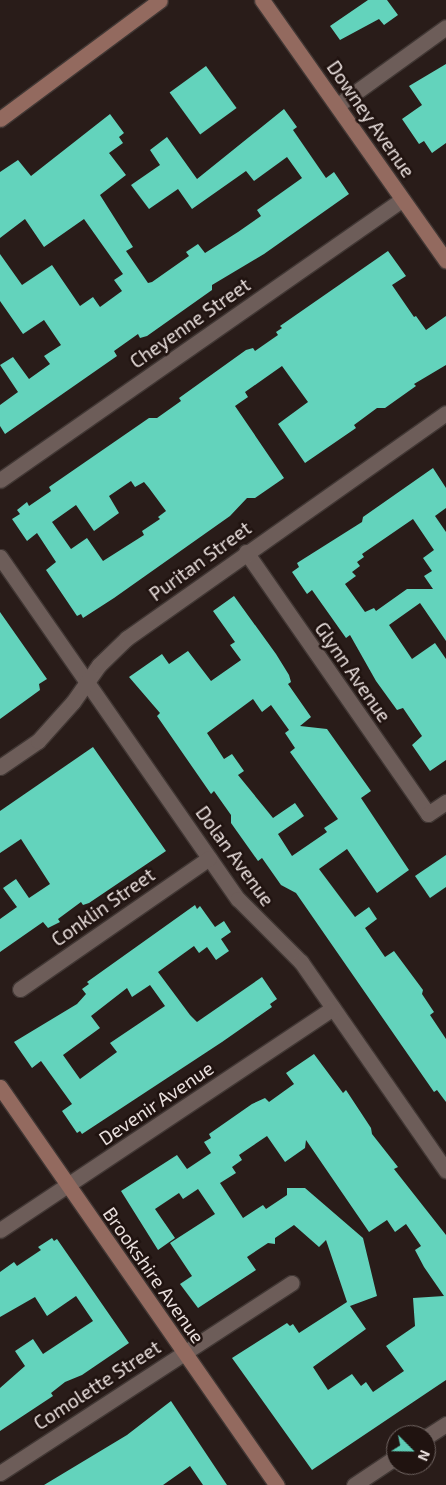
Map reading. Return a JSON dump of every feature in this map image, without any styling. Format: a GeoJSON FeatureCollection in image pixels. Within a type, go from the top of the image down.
{"type":"FeatureCollection","features":[{"type":"Feature","properties":{"kind":"street"},"geometry":{"type":"LineString","coordinates":[[0,119],[160,0]]}},
{"type":"Feature","properties":{"kind":"street","name":"Downey Avenue"},"geometry":{"type":"LineString","coordinates":[[262,0],[338,105],[446,261]]}},
{"type":"Feature","properties":{"kind":"street"},"geometry":{"type":"LineString","coordinates":[[338,105],[446,27]]}},
{"type":"Feature","properties":{"kind":"street","name":"Cheyenne Street"},"geometry":{"type":"LineString","coordinates":[[0,480],[402,200]]}},
{"type":"Feature","properties":{"kind":"street","name":"Puritan Street"},"geometry":{"type":"LineString","coordinates":[[0,767],[38,741],[73,702],[88,680],[127,638],[246,552],[446,413]]}},
{"type":"Feature","properties":{"kind":"street","name":"Glynn Avenue"},"geometry":{"type":"LineString","coordinates":[[246,552],[428,814],[446,802]]}},
{"type":"Feature","properties":{"kind":"street","name":"Dolan Avenue"},"geometry":{"type":"LineString","coordinates":[[0,556],[88,680],[209,858],[247,910],[301,962],[446,1171]]}},
{"type":"Feature","properties":{"kind":"street","name":"Conklin Street"},"geometry":{"type":"LineString","coordinates":[[20,989],[209,858]]}},
{"type":"Feature","properties":{"kind":"street","name":"Devenir Avenue"},"geometry":{"type":"LineString","coordinates":[[0,1230],[333,1008]]}},
{"type":"Feature","properties":{"kind":"street","name":"Brookshire Avenue"},"geometry":{"type":"LineString","coordinates":[[0,1087],[277,1485]]}},
{"type":"Feature","properties":{"kind":"street","name":"Comolette Street"},"geometry":{"type":"LineString","coordinates":[[0,1473],[183,1352],[292,1283]]}},
{"type":"Feature","properties":{"kind":"street"},"geometry":{"type":"LineString","coordinates":[[354,1485],[386,1464]]}},
{"type":"Feature","properties":{"kind":"building"},"geometry":{"type":"Polygon","coordinates":[[[368,0],[387,0],[398,15],[384,25],[379,19],[340,40],[330,26],[368,0]]]}},
{"type":"Feature","properties":{"kind":"building"},"geometry":{"type":"Polygon","coordinates":[[[446,64],[446,143],[432,153],[424,141],[419,144],[402,119],[422,105],[409,86],[446,64]]]}},
{"type":"Feature","properties":{"kind":"building"},"geometry":{"type":"Polygon","coordinates":[[[206,66],[237,108],[200,135],[170,92],[206,66]]]}},
{"type":"Feature","properties":{"kind":"building"},"geometry":{"type":"Polygon","coordinates":[[[284,109],[297,127],[293,130],[326,178],[334,172],[349,194],[264,254],[212,285],[212,290],[147,336],[140,338],[138,334],[114,351],[117,356],[5,434],[0,426],[0,405],[18,392],[0,365],[13,357],[29,379],[50,364],[44,356],[61,345],[44,320],[23,334],[0,301],[0,254],[22,285],[52,265],[80,306],[93,297],[100,307],[122,291],[114,280],[123,274],[84,219],[44,247],[25,219],[0,238],[0,172],[18,160],[31,176],[110,114],[124,133],[119,137],[123,143],[109,153],[126,175],[100,195],[133,247],[126,251],[148,283],[189,256],[186,252],[198,244],[205,253],[238,232],[261,216],[257,210],[302,178],[287,157],[254,181],[246,171],[192,209],[178,189],[149,209],[131,185],[160,165],[150,150],[167,137],[197,179],[284,109]]]}},
{"type":"Feature","properties":{"kind":"building"},"geometry":{"type":"Polygon","coordinates":[[[388,251],[406,276],[392,285],[414,317],[416,316],[426,330],[446,316],[446,365],[414,384],[416,386],[385,408],[377,408],[354,425],[356,428],[305,463],[278,424],[308,402],[282,366],[245,392],[248,397],[235,406],[284,478],[255,498],[247,498],[230,516],[114,598],[83,618],[81,614],[77,616],[46,570],[56,562],[37,533],[27,541],[12,519],[20,514],[17,510],[27,502],[29,506],[51,491],[49,487],[149,418],[157,418],[181,401],[179,398],[246,350],[253,348],[255,351],[278,335],[276,332],[282,328],[280,326],[388,251]],[[131,481],[109,496],[119,513],[94,531],[76,505],[52,522],[71,549],[87,538],[103,561],[144,535],[142,531],[160,519],[158,517],[166,511],[144,482],[135,487],[131,481]]]}},
{"type":"Feature","properties":{"kind":"building"},"geometry":{"type":"Polygon","coordinates":[[[433,468],[446,488],[446,508],[435,516],[446,532],[446,641],[420,603],[389,625],[412,659],[435,643],[446,659],[446,760],[430,771],[412,745],[422,736],[403,708],[397,710],[376,681],[350,635],[346,638],[312,590],[307,594],[292,572],[299,567],[297,563],[362,522],[363,517],[433,468]],[[413,519],[362,554],[364,557],[357,562],[360,566],[352,572],[356,576],[345,584],[365,612],[374,608],[376,611],[407,589],[433,589],[424,576],[432,571],[423,558],[434,550],[413,519]]]}},
{"type":"Feature","properties":{"kind":"building"},"geometry":{"type":"Polygon","coordinates":[[[234,596],[276,654],[289,675],[291,682],[288,684],[311,717],[300,726],[327,729],[371,791],[361,798],[409,870],[377,893],[347,849],[319,869],[355,917],[369,907],[377,919],[365,928],[385,957],[394,951],[423,990],[422,994],[434,1012],[430,1015],[446,1039],[446,1102],[437,1090],[434,1092],[296,893],[281,885],[262,858],[258,861],[231,823],[231,815],[214,791],[211,794],[157,716],[160,713],[129,677],[162,654],[169,664],[188,651],[211,681],[241,660],[230,645],[235,642],[213,611],[234,596]],[[253,699],[207,733],[224,759],[232,754],[244,771],[238,775],[273,818],[295,803],[304,816],[278,834],[292,856],[327,832],[324,828],[338,819],[290,752],[295,748],[285,733],[289,730],[271,705],[262,712],[253,699]]]}},
{"type":"Feature","properties":{"kind":"building"},"geometry":{"type":"Polygon","coordinates":[[[0,612],[47,679],[39,684],[40,690],[0,719],[0,612]]]}},
{"type":"Feature","properties":{"kind":"building"},"geometry":{"type":"Polygon","coordinates":[[[93,747],[166,851],[89,903],[83,905],[81,902],[58,919],[60,922],[48,928],[43,922],[0,952],[0,919],[17,907],[3,888],[16,879],[29,898],[50,884],[21,839],[0,853],[0,811],[93,747]]]}},
{"type":"Feature","properties":{"kind":"building"},"geometry":{"type":"Polygon","coordinates":[[[446,855],[446,887],[430,898],[415,876],[446,855]]]}},
{"type":"Feature","properties":{"kind":"building"},"geometry":{"type":"Polygon","coordinates":[[[195,905],[197,909],[200,906],[215,927],[224,921],[231,932],[221,939],[229,951],[216,960],[207,947],[199,953],[194,946],[158,972],[190,1015],[197,1022],[262,977],[277,999],[270,1004],[272,1007],[222,1042],[82,1134],[80,1131],[77,1133],[62,1111],[72,1104],[41,1061],[32,1068],[14,1042],[77,1004],[86,994],[82,989],[89,984],[87,982],[195,905]],[[150,985],[132,997],[127,988],[91,1016],[100,1028],[63,1055],[80,1079],[117,1052],[110,1043],[165,1006],[150,985]]]}},
{"type":"Feature","properties":{"kind":"building"},"geometry":{"type":"Polygon","coordinates":[[[314,1054],[343,1093],[346,1090],[371,1128],[372,1134],[398,1167],[394,1169],[446,1235],[446,1380],[312,1470],[232,1358],[287,1323],[290,1326],[293,1324],[299,1333],[347,1302],[326,1240],[319,1247],[294,1225],[275,1238],[275,1244],[268,1243],[247,1257],[256,1270],[198,1308],[180,1284],[192,1276],[170,1243],[215,1214],[198,1189],[183,1199],[179,1193],[155,1209],[175,1238],[158,1250],[121,1191],[177,1155],[187,1169],[211,1153],[204,1142],[211,1138],[209,1134],[252,1104],[265,1098],[269,1102],[294,1084],[286,1073],[314,1054]],[[267,1136],[239,1155],[242,1160],[232,1167],[236,1173],[220,1183],[243,1218],[263,1205],[266,1209],[287,1195],[287,1188],[305,1188],[363,1238],[377,1296],[350,1306],[366,1329],[313,1367],[328,1390],[352,1374],[361,1386],[366,1382],[373,1392],[404,1371],[386,1346],[415,1326],[413,1298],[444,1296],[415,1250],[421,1246],[406,1224],[395,1232],[387,1220],[369,1232],[306,1140],[305,1148],[285,1162],[267,1136]]]}},
{"type":"Feature","properties":{"kind":"building"},"geometry":{"type":"Polygon","coordinates":[[[52,1238],[54,1241],[57,1239],[129,1343],[82,1375],[65,1382],[51,1393],[53,1396],[0,1431],[0,1388],[25,1366],[15,1351],[33,1339],[43,1354],[93,1321],[76,1296],[47,1316],[35,1297],[0,1317],[0,1272],[14,1262],[17,1266],[41,1250],[38,1247],[52,1238]]]}},
{"type":"Feature","properties":{"kind":"building"},"geometry":{"type":"Polygon","coordinates":[[[171,1401],[227,1485],[203,1485],[190,1466],[163,1485],[44,1485],[127,1435],[171,1401]]]}}]}
